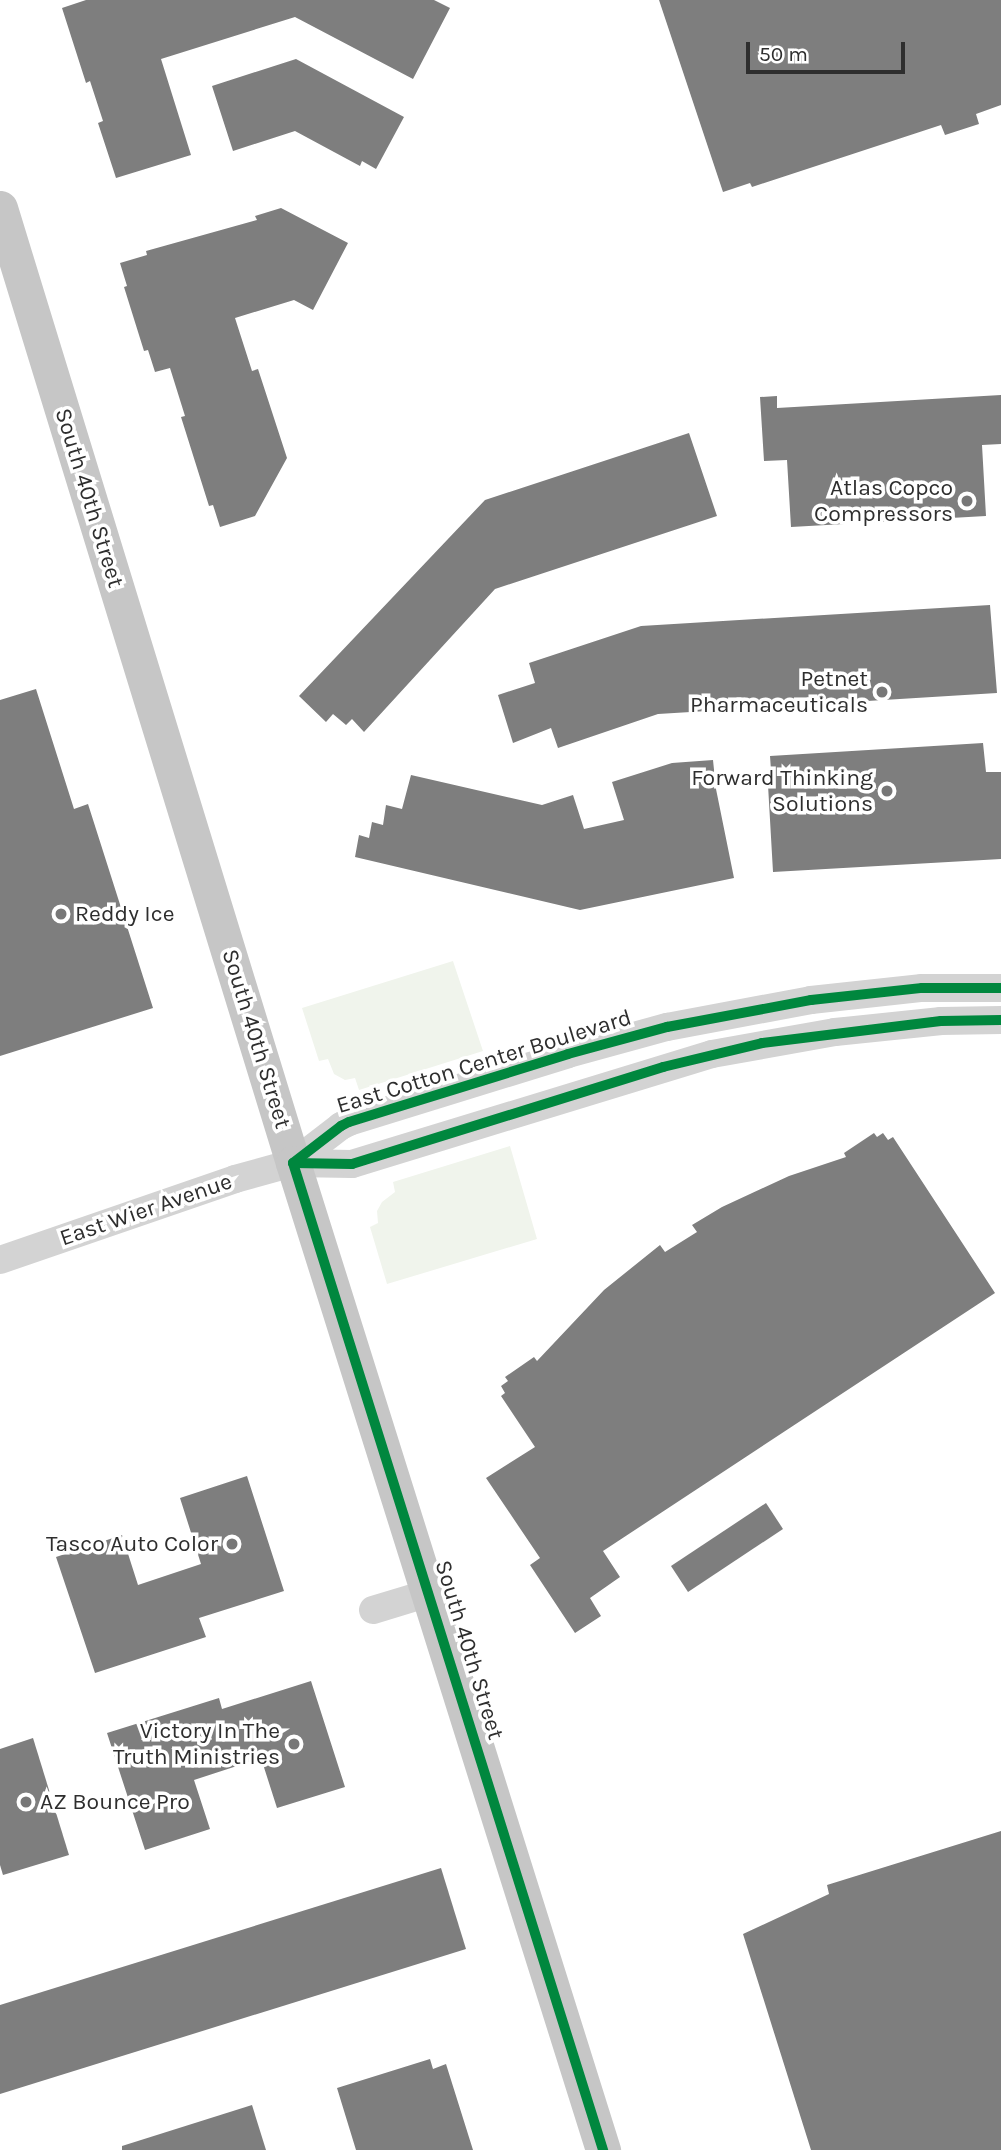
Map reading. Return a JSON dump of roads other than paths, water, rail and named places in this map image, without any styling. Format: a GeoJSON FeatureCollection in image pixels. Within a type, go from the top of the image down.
{"type":"FeatureCollection","features":[{"type":"Feature","properties":{"kind":"main road","name":"South 40th Street"},"geometry":{"type":"LineString","coordinates":[[0,208],[293,1163],[603,2150]]}},
{"type":"Feature","properties":{"kind":"street","name":"East Cotton Center Boulevard"},"geometry":{"type":"LineString","coordinates":[[293,1163],[349,1122],[568,1054],[667,1027],[811,1000],[922,988],[1001,988]]}},
{"type":"Feature","properties":{"kind":"street"},"geometry":{"type":"LineString","coordinates":[[293,1163],[352,1164],[663,1067],[762,1043],[941,1021],[1001,1020]]}},
{"type":"Feature","properties":{"kind":"street","name":"East Wier Avenue"},"geometry":{"type":"LineString","coordinates":[[0,1260],[235,1179],[293,1163]]}},
{"type":"Feature","properties":{"kind":"street"},"geometry":{"type":"LineString","coordinates":[[373,1610],[429,1592]]}},
{"type":"Feature","properties":{"kind":"place","name":"Atlas Copco Compressors"},"geometry":{"type":"Point","coordinates":[967,501]}},
{"type":"Feature","properties":{"kind":"place","name":"Petnet Pharmaceuticals"},"geometry":{"type":"Point","coordinates":[882,692]}},
{"type":"Feature","properties":{"kind":"place","name":"Forward Thinking Solutions"},"geometry":{"type":"Point","coordinates":[887,791]}},
{"type":"Feature","properties":{"kind":"place","name":"Reddy Ice"},"geometry":{"type":"Point","coordinates":[61,914]}},
{"type":"Feature","properties":{"kind":"place","name":"Tasco Auto Color"},"geometry":{"type":"Point","coordinates":[232,1544]}},
{"type":"Feature","properties":{"kind":"place","name":"Victory In The Truth Ministries"},"geometry":{"type":"Point","coordinates":[294,1744]}},
{"type":"Feature","properties":{"kind":"place","name":"AZ Bounce Pro"},"geometry":{"type":"Point","coordinates":[26,1802]}}]}
